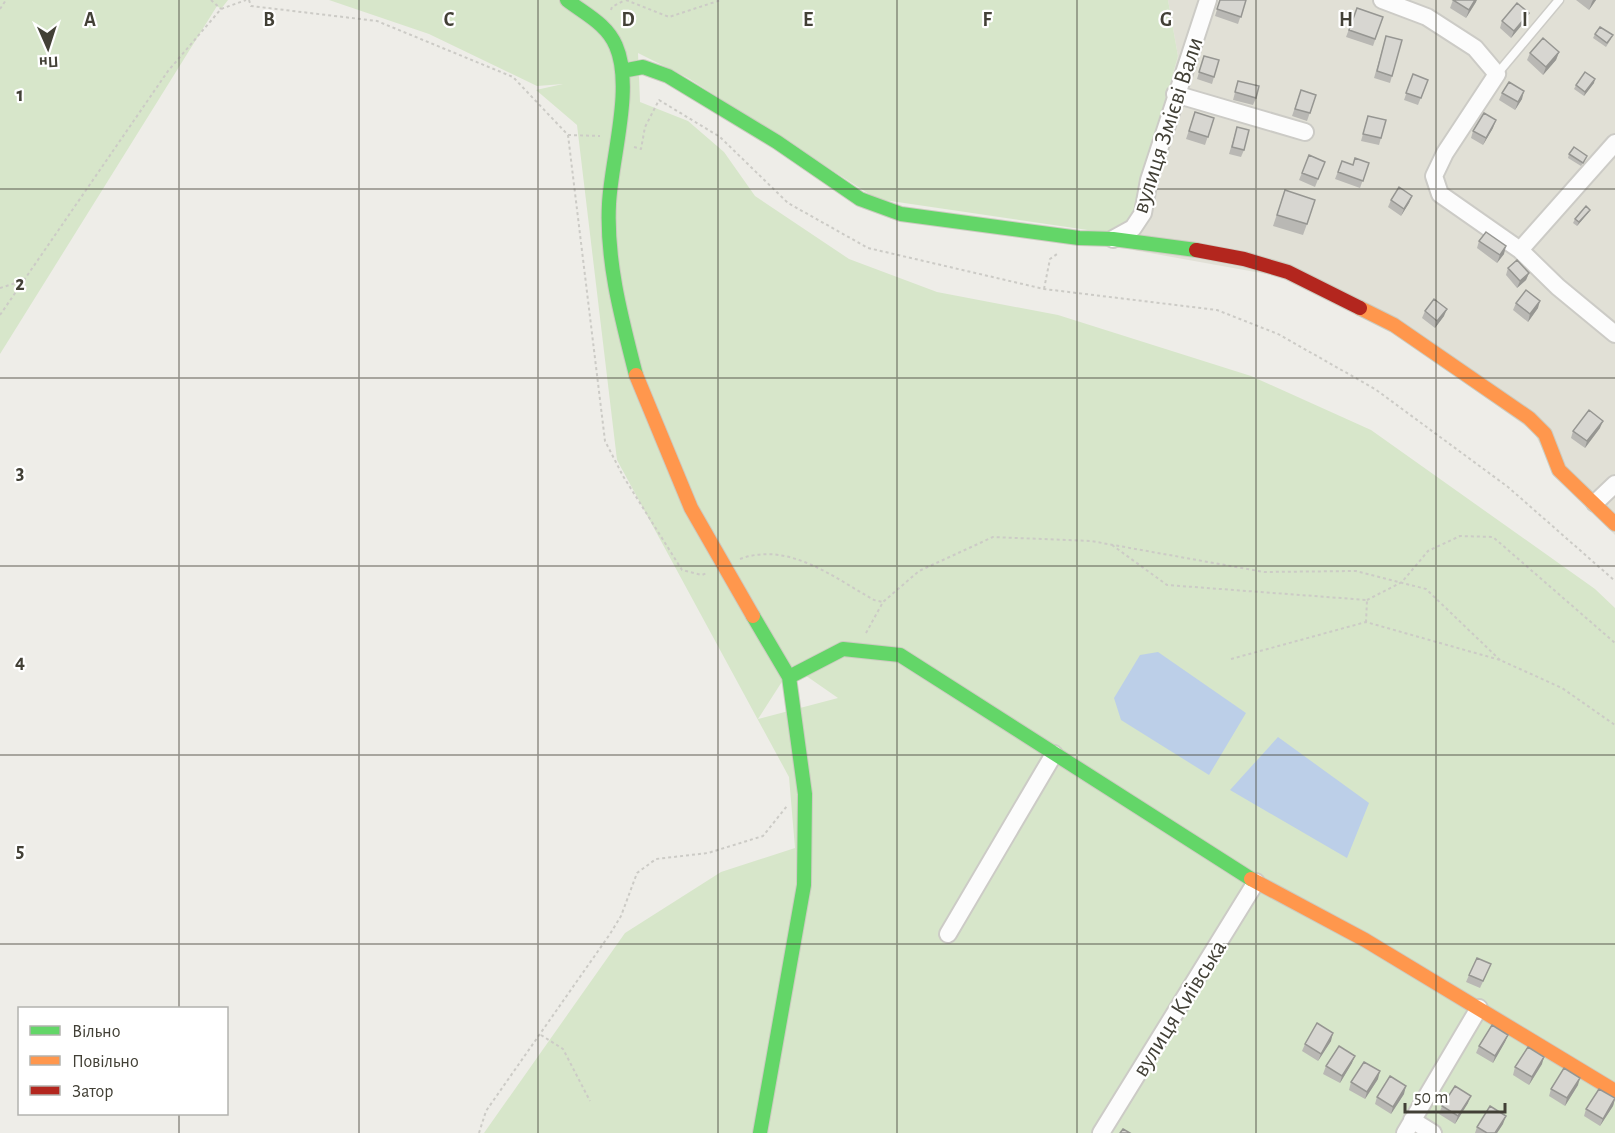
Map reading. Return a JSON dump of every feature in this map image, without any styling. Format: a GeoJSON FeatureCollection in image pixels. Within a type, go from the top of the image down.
{"type":"FeatureCollection","features":[{"type":"Feature","properties":{"kind":"street"},"geometry":{"type":"LineString","coordinates":[[567,0],[608,30],[617,48],[622,71],[618,142],[609,204],[617,298],[640,389],[691,508],[789,677],[805,794],[804,885],[760,1133]]}},
{"type":"Feature","properties":{"kind":"street","name":"вулиця Змієві Вали"},"geometry":{"type":"LineString","coordinates":[[1113,239],[1133,228],[1143,213],[1149,180],[1175,94],[1208,0]]}},
{"type":"Feature","properties":{"kind":"street"},"geometry":{"type":"LineString","coordinates":[[1382,0],[1427,17],[1475,48],[1497,74],[1445,153],[1434,176],[1440,194],[1480,225],[1520,250],[1557,287],[1615,334]]}},
{"type":"Feature","properties":{"kind":"street"},"geometry":{"type":"LineString","coordinates":[[622,71],[643,67],[668,76],[777,142],[860,199],[901,214],[1079,238],[1113,239],[1184,248],[1244,259],[1288,272],[1394,325],[1529,418],[1545,434],[1559,470],[1615,524]]}},
{"type":"Feature","properties":{"kind":"street"},"geometry":{"type":"LineString","coordinates":[[1175,94],[1305,132]]}},
{"type":"Feature","properties":{"kind":"street"},"geometry":{"type":"LineString","coordinates":[[1520,250],[1615,143]]}},
{"type":"Feature","properties":{"kind":"street"},"geometry":{"type":"LineString","coordinates":[[1594,503],[1615,484]]}},
{"type":"Feature","properties":{"kind":"street"},"geometry":{"type":"LineString","coordinates":[[789,677],[843,649],[900,655],[1256,882],[1365,940],[1615,1091]]}},
{"type":"Feature","properties":{"kind":"street"},"geometry":{"type":"LineString","coordinates":[[948,934],[1054,754]]}},
{"type":"Feature","properties":{"kind":"street","name":"вулиця Київська"},"geometry":{"type":"LineString","coordinates":[[1101,1133],[1256,882]]}},
{"type":"Feature","properties":{"kind":"street"},"geometry":{"type":"LineString","coordinates":[[1433,1133],[1408,1127],[1479,1008]]}},
{"type":"Feature","properties":{"kind":"lane"},"geometry":{"type":"LineString","coordinates":[[1497,74],[1559,0]]}},
{"type":"Feature","properties":{"kind":"path"},"geometry":{"type":"LineString","coordinates":[[0,9],[6,0]]}},
{"type":"Feature","properties":{"kind":"path"},"geometry":{"type":"LineString","coordinates":[[211,0],[221,9]]}},
{"type":"Feature","properties":{"kind":"path"},"geometry":{"type":"LineString","coordinates":[[0,314],[168,71],[221,9],[248,0],[251,6],[377,21],[513,77],[568,135],[604,441],[623,476],[682,570],[702,575],[757,552],[806,561],[874,600],[883,602]]}},
{"type":"Feature","properties":{"kind":"path"},"geometry":{"type":"LineString","coordinates":[[626,0],[669,17],[721,0]]}},
{"type":"Feature","properties":{"kind":"path"},"geometry":{"type":"LineString","coordinates":[[568,135],[597,135],[641,149],[645,127],[659,100],[720,137],[788,203],[868,248],[1044,289],[1217,310],[1278,334],[1375,389],[1508,487],[1615,581]]}},
{"type":"Feature","properties":{"kind":"path"},"geometry":{"type":"LineString","coordinates":[[1044,289],[1050,259],[1060,252]]}},
{"type":"Feature","properties":{"kind":"path"},"geometry":{"type":"LineString","coordinates":[[0,288],[22,281]]}},
{"type":"Feature","properties":{"kind":"path"},"geometry":{"type":"LineString","coordinates":[[1111,544],[1167,585],[1367,600],[1402,582],[1428,551],[1460,536],[1493,537],[1615,643]]}},
{"type":"Feature","properties":{"kind":"path"},"geometry":{"type":"LineString","coordinates":[[859,651],[883,602],[919,571],[993,537],[1090,541],[1264,572],[1356,571],[1402,582],[1426,589],[1500,660]]}},
{"type":"Feature","properties":{"kind":"path"},"geometry":{"type":"LineString","coordinates":[[1366,622],[1367,600]]}},
{"type":"Feature","properties":{"kind":"path"},"geometry":{"type":"LineString","coordinates":[[1231,659],[1366,622],[1500,660],[1562,688],[1615,725]]}},
{"type":"Feature","properties":{"kind":"path"},"geometry":{"type":"LineString","coordinates":[[478,1133],[486,1111],[541,1035],[621,916],[637,873],[656,859],[708,853],[764,836],[782,809],[805,794]]}},
{"type":"Feature","properties":{"kind":"path"},"geometry":{"type":"LineString","coordinates":[[541,1035],[563,1049],[590,1101]]}},
{"type":"Feature","properties":{"kind":"shaded area"},"geometry":{"type":"Polygon","coordinates":[[[1168,0],[1615,0],[1615,535],[1556,476],[1534,432],[1390,330],[1278,276],[1133,250],[1133,217],[1178,56],[1168,0]]]}},
{"type":"Feature","properties":{"kind":"green space"},"geometry":{"type":"Polygon","coordinates":[[[0,0],[228,0],[221,9],[217,6],[0,354],[0,0]]]}},
{"type":"Feature","properties":{"kind":"green space"},"geometry":{"type":"Polygon","coordinates":[[[329,0],[1168,0],[1178,56],[1133,217],[1115,234],[877,199],[688,78],[638,53],[640,102],[688,121],[724,152],[755,196],[849,259],[937,292],[1058,315],[1251,376],[1371,430],[1595,589],[1615,608],[1615,1133],[484,1133],[625,933],[721,872],[795,848],[789,777],[617,460],[577,125],[536,90],[563,84],[537,86],[429,34],[329,0]],[[792,666],[758,719],[838,698],[792,666]]]}},
{"type":"Feature","properties":{"kind":"water"},"geometry":{"type":"Polygon","coordinates":[[[1158,652],[1246,713],[1209,775],[1121,720],[1114,698],[1140,655],[1158,652]]]}},
{"type":"Feature","properties":{"kind":"water"},"geometry":{"type":"Polygon","coordinates":[[[1278,737],[1369,803],[1347,858],[1230,790],[1278,737]]]}},
{"type":"Feature","properties":{"kind":"building"},"geometry":{"type":"Polygon","coordinates":[[[1220,0],[1246,0],[1241,17],[1217,9],[1220,0]]]}},
{"type":"Feature","properties":{"kind":"building"},"geometry":{"type":"Polygon","coordinates":[[[1453,0],[1475,0],[1469,10],[1453,0]]]}},
{"type":"Feature","properties":{"kind":"building"},"geometry":{"type":"Polygon","coordinates":[[[1517,3],[1529,13],[1514,31],[1502,21],[1517,3]]]}},
{"type":"Feature","properties":{"kind":"building"},"geometry":{"type":"Polygon","coordinates":[[[1357,8],[1383,17],[1375,39],[1349,30],[1357,8]]]}},
{"type":"Feature","properties":{"kind":"building"},"geometry":{"type":"Polygon","coordinates":[[[1600,27],[1613,35],[1607,43],[1595,34],[1600,27]]]}},
{"type":"Feature","properties":{"kind":"building"},"geometry":{"type":"Polygon","coordinates":[[[1386,36],[1402,40],[1392,76],[1377,71],[1386,36]]]}},
{"type":"Feature","properties":{"kind":"building"},"geometry":{"type":"Polygon","coordinates":[[[1543,38],[1559,52],[1546,67],[1530,53],[1543,38]]]}},
{"type":"Feature","properties":{"kind":"building"},"geometry":{"type":"Polygon","coordinates":[[[1204,56],[1219,60],[1214,77],[1199,72],[1204,56]]]}},
{"type":"Feature","properties":{"kind":"building"},"geometry":{"type":"Polygon","coordinates":[[[1585,72],[1595,79],[1585,92],[1576,85],[1585,72]]]}},
{"type":"Feature","properties":{"kind":"building"},"geometry":{"type":"Polygon","coordinates":[[[1413,74],[1428,80],[1421,98],[1406,93],[1413,74]]]}},
{"type":"Feature","properties":{"kind":"building"},"geometry":{"type":"Polygon","coordinates":[[[1238,81],[1259,86],[1256,98],[1235,92],[1238,81]]]}},
{"type":"Feature","properties":{"kind":"building"},"geometry":{"type":"Polygon","coordinates":[[[1509,82],[1524,91],[1518,102],[1502,93],[1509,82]]]}},
{"type":"Feature","properties":{"kind":"building"},"geometry":{"type":"Polygon","coordinates":[[[1301,90],[1316,95],[1310,113],[1295,109],[1301,90]]]}},
{"type":"Feature","properties":{"kind":"building"},"geometry":{"type":"Polygon","coordinates":[[[1195,112],[1214,118],[1208,137],[1189,131],[1195,112]]]}},
{"type":"Feature","properties":{"kind":"building"},"geometry":{"type":"Polygon","coordinates":[[[1484,113],[1496,120],[1486,138],[1473,131],[1484,113]]]}},
{"type":"Feature","properties":{"kind":"building"},"geometry":{"type":"Polygon","coordinates":[[[1368,116],[1386,120],[1381,138],[1363,134],[1368,116]]]}},
{"type":"Feature","properties":{"kind":"building"},"geometry":{"type":"Polygon","coordinates":[[[1237,127],[1249,130],[1244,150],[1232,147],[1237,127]]]}},
{"type":"Feature","properties":{"kind":"building"},"geometry":{"type":"Polygon","coordinates":[[[1574,147],[1587,156],[1583,163],[1569,154],[1574,147]]]}},
{"type":"Feature","properties":{"kind":"building"},"geometry":{"type":"Polygon","coordinates":[[[1309,155],[1325,162],[1318,179],[1302,173],[1309,155]]]}},
{"type":"Feature","properties":{"kind":"building"},"geometry":{"type":"Polygon","coordinates":[[[1355,158],[1369,163],[1363,181],[1338,172],[1342,161],[1353,165],[1355,158]]]}},
{"type":"Feature","properties":{"kind":"building"},"geometry":{"type":"Polygon","coordinates":[[[1399,187],[1412,196],[1404,209],[1391,200],[1399,187]]]}},
{"type":"Feature","properties":{"kind":"building"},"geometry":{"type":"Polygon","coordinates":[[[1285,190],[1315,200],[1307,224],[1277,215],[1285,190]]]}},
{"type":"Feature","properties":{"kind":"building"},"geometry":{"type":"Polygon","coordinates":[[[1586,206],[1590,210],[1579,222],[1575,219],[1586,206]]]}},
{"type":"Feature","properties":{"kind":"building"},"geometry":{"type":"Polygon","coordinates":[[[1486,232],[1506,246],[1500,255],[1479,241],[1486,232]]]}},
{"type":"Feature","properties":{"kind":"building"},"geometry":{"type":"Polygon","coordinates":[[[1517,260],[1529,273],[1520,281],[1508,268],[1517,260]]]}},
{"type":"Feature","properties":{"kind":"building"},"geometry":{"type":"Polygon","coordinates":[[[1526,290],[1540,301],[1530,314],[1516,303],[1526,290]]]}},
{"type":"Feature","properties":{"kind":"building"},"geometry":{"type":"Polygon","coordinates":[[[1434,299],[1447,309],[1437,321],[1425,311],[1434,299]]]}},
{"type":"Feature","properties":{"kind":"building"},"geometry":{"type":"Polygon","coordinates":[[[1589,410],[1603,421],[1587,441],[1573,431],[1589,410]]]}},
{"type":"Feature","properties":{"kind":"building"},"geometry":{"type":"Polygon","coordinates":[[[1477,958],[1491,964],[1483,981],[1469,975],[1477,958]]]}},
{"type":"Feature","properties":{"kind":"building"},"geometry":{"type":"Polygon","coordinates":[[[1317,1023],[1333,1033],[1321,1054],[1305,1044],[1317,1023]]]}},
{"type":"Feature","properties":{"kind":"building"},"geometry":{"type":"Polygon","coordinates":[[[1492,1025],[1508,1035],[1495,1056],[1479,1046],[1492,1025]]]}},
{"type":"Feature","properties":{"kind":"building"},"geometry":{"type":"Polygon","coordinates":[[[1339,1046],[1355,1056],[1342,1076],[1326,1066],[1339,1046]]]}},
{"type":"Feature","properties":{"kind":"building"},"geometry":{"type":"Polygon","coordinates":[[[1528,1047],[1544,1057],[1532,1077],[1515,1067],[1528,1047]]]}},
{"type":"Feature","properties":{"kind":"building"},"geometry":{"type":"Polygon","coordinates":[[[1364,1062],[1380,1071],[1367,1092],[1351,1082],[1364,1062]]]}},
{"type":"Feature","properties":{"kind":"building"},"geometry":{"type":"Polygon","coordinates":[[[1564,1068],[1580,1078],[1567,1098],[1551,1089],[1564,1068]]]}},
{"type":"Feature","properties":{"kind":"building"},"geometry":{"type":"Polygon","coordinates":[[[1390,1076],[1406,1086],[1393,1107],[1377,1097],[1390,1076]]]}},
{"type":"Feature","properties":{"kind":"building"},"geometry":{"type":"Polygon","coordinates":[[[1455,1086],[1471,1096],[1458,1116],[1442,1106],[1455,1086]]]}},
{"type":"Feature","properties":{"kind":"building"},"geometry":{"type":"Polygon","coordinates":[[[1599,1089],[1615,1098],[1603,1119],[1586,1109],[1599,1089]]]}},
{"type":"Feature","properties":{"kind":"building"},"geometry":{"type":"Polygon","coordinates":[[[1490,1106],[1506,1116],[1495,1133],[1487,1133],[1477,1127],[1490,1106]]]}},
{"type":"Feature","properties":{"kind":"traffic: fast"},"geometry":{"type":"LineString","coordinates":[[567,0],[595,20],[607,32],[616,46],[621,63],[622,102],[609,204],[610,247],[616,291],[636,375]]}},
{"type":"Feature","properties":{"kind":"traffic: fast"},"geometry":{"type":"LineString","coordinates":[[622,71],[643,67],[668,76],[777,142],[860,199],[901,214],[1079,238],[1113,239],[1196,250]]}},
{"type":"Feature","properties":{"kind":"traffic: fast"},"geometry":{"type":"LineString","coordinates":[[753,616],[789,677],[805,794],[804,885],[760,1133]]}},
{"type":"Feature","properties":{"kind":"traffic: fast"},"geometry":{"type":"LineString","coordinates":[[789,677],[843,649],[900,655],[1251,879]]}},
{"type":"Feature","properties":{"kind":"traffic: slow"},"geometry":{"type":"LineString","coordinates":[[1360,308],[1394,325],[1529,418],[1545,434],[1559,470],[1615,524]]}},
{"type":"Feature","properties":{"kind":"traffic: slow"},"geometry":{"type":"LineString","coordinates":[[636,375],[691,508],[753,616]]}},
{"type":"Feature","properties":{"kind":"traffic: slow"},"geometry":{"type":"LineString","coordinates":[[1251,879],[1365,940],[1615,1091]]}},
{"type":"Feature","properties":{"kind":"traffic: jam"},"geometry":{"type":"LineString","coordinates":[[1196,250],[1244,259],[1288,272],[1360,308]]}}]}
